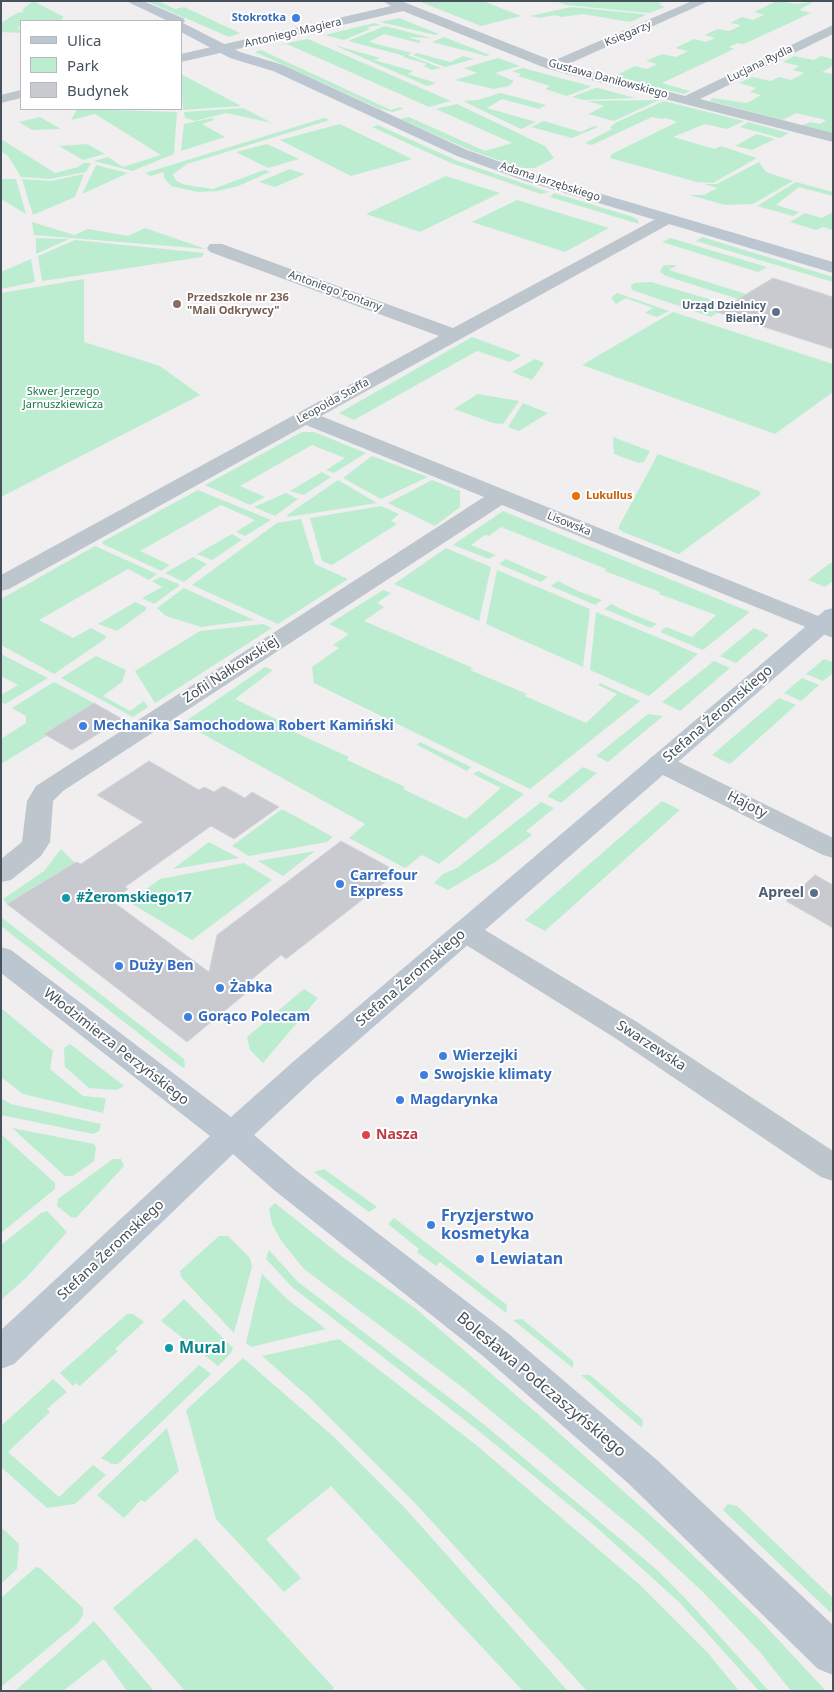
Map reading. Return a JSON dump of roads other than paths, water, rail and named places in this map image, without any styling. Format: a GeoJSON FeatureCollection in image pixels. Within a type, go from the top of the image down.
{"type":"FeatureCollection","features":[{"type":"Feature","properties":{"kind":"street"},"geometry":{"type":"LineString","coordinates":[[132,1],[169,20]]}},
{"type":"Feature","properties":{"kind":"street","name":"Gustawa Daniłowskiego"},"geometry":{"type":"LineString","coordinates":[[389,1],[553,66],[833,138]]}},
{"type":"Feature","properties":{"kind":"street","name":"Księgarzy"},"geometry":{"type":"LineString","coordinates":[[553,66],[704,1]]}},
{"type":"Feature","properties":{"kind":"street","name":"Antoniego Magiera"},"geometry":{"type":"LineString","coordinates":[[182,58],[404,7]]}},
{"type":"Feature","properties":{"kind":"street"},"geometry":{"type":"LineString","coordinates":[[153,11],[176,20]]}},
{"type":"Feature","properties":{"kind":"street","name":"Adama Jarzębskiego"},"geometry":{"type":"LineString","coordinates":[[182,23],[230,47],[249,60],[278,68],[462,153],[531,178],[833,268]]}},
{"type":"Feature","properties":{"kind":"street","name":"Adama Jarzębskiego"},"geometry":{"type":"LineString","coordinates":[[182,27],[230,47]]}},
{"type":"Feature","properties":{"kind":"street","name":"Lucjana Rydla"},"geometry":{"type":"LineString","coordinates":[[687,100],[833,29]]}},
{"type":"Feature","properties":{"kind":"street"},"geometry":{"type":"LineString","coordinates":[[1,99],[20,94]]}},
{"type":"Feature","properties":{"kind":"street","name":"Leopolda Staffa"},"geometry":{"type":"LineString","coordinates":[[1,584],[665,219]]}},
{"type":"Feature","properties":{"kind":"street","name":"Antoniego Fontany"},"geometry":{"type":"LineString","coordinates":[[216,248],[454,335]]}},
{"type":"Feature","properties":{"kind":"street","name":"Lisowska"},"geometry":{"type":"LineString","coordinates":[[305,417],[829,624]]}},
{"type":"Feature","properties":{"kind":"street","name":"Zofii Nałkowskiej"},"geometry":{"type":"LineString","coordinates":[[1,873],[31,850],[36,842],[40,801],[45,792],[54,785],[501,496]]}},
{"type":"Feature","properties":{"kind":"street","name":"Stefana Żeromskiego"},"geometry":{"type":"LineString","coordinates":[[1,1353],[232,1135],[660,763],[829,624]]}},
{"type":"Feature","properties":{"kind":"street","name":"Hajoty"},"geometry":{"type":"LineString","coordinates":[[660,763],[833,849]]}},
{"type":"Feature","properties":{"kind":"street","name":"Swarzewska"},"geometry":{"type":"LineString","coordinates":[[465,931],[626,1030],[833,1168]]}},
{"type":"Feature","properties":{"kind":"street","name":"Włodzimierza Perzyńskiego"},"geometry":{"type":"LineString","coordinates":[[1,957],[155,1078],[232,1135]]}},
{"type":"Feature","properties":{"kind":"street","name":"Bolesława Podczaszyńskiego"},"geometry":{"type":"LineString","coordinates":[[232,1135],[286,1181],[496,1345],[643,1472],[833,1654]]}},
{"type":"Feature","properties":{"kind":"place","name":"Stokrotka"},"geometry":{"type":"Point","coordinates":[296,18]}},
{"type":"Feature","properties":{"kind":"place","name":"Przedszkole nr 236 \"Mali Odkrywcy\""},"geometry":{"type":"Point","coordinates":[177,304]}},
{"type":"Feature","properties":{"kind":"place","name":"Urząd Dzielnicy Bielany"},"geometry":{"type":"Point","coordinates":[776,312]}},
{"type":"Feature","properties":{"kind":"place","name":"Lukullus"},"geometry":{"type":"Point","coordinates":[576,496]}},
{"type":"Feature","properties":{"kind":"place","name":"Mechanika Samochodowa Robert Kamiński"},"geometry":{"type":"Point","coordinates":[83,726]}},
{"type":"Feature","properties":{"kind":"place","name":"Carrefour Express"},"geometry":{"type":"Point","coordinates":[340,884]}},
{"type":"Feature","properties":{"kind":"place","name":"Apreel"},"geometry":{"type":"Point","coordinates":[814,893]}},
{"type":"Feature","properties":{"kind":"place","name":"#Żeromskiego17"},"geometry":{"type":"Point","coordinates":[66,898]}},
{"type":"Feature","properties":{"kind":"place","name":"Duży Ben"},"geometry":{"type":"Point","coordinates":[119,966]}},
{"type":"Feature","properties":{"kind":"place","name":"Żabka"},"geometry":{"type":"Point","coordinates":[220,988]}},
{"type":"Feature","properties":{"kind":"place","name":"Gorąco Polecam"},"geometry":{"type":"Point","coordinates":[188,1017]}},
{"type":"Feature","properties":{"kind":"place","name":"Wierzejki"},"geometry":{"type":"Point","coordinates":[443,1056]}},
{"type":"Feature","properties":{"kind":"place","name":"Swojskie klimaty"},"geometry":{"type":"Point","coordinates":[424,1075]}},
{"type":"Feature","properties":{"kind":"place","name":"Magdarynka"},"geometry":{"type":"Point","coordinates":[400,1100]}},
{"type":"Feature","properties":{"kind":"place","name":"Nasza"},"geometry":{"type":"Point","coordinates":[366,1135]}},
{"type":"Feature","properties":{"kind":"place","name":"Fryzjerstwo kosmetyka"},"geometry":{"type":"Point","coordinates":[431,1225]}},
{"type":"Feature","properties":{"kind":"place","name":"Lewiatan"},"geometry":{"type":"Point","coordinates":[480,1259]}},
{"type":"Feature","properties":{"kind":"place","name":"Mural"},"geometry":{"type":"Point","coordinates":[169,1348]}},
{"type":"Feature","properties":{"kind":"park label","name":"Skwer Jerzego Jarnuszkiewicza"},"geometry":{"type":"Point","coordinates":[63,398]}}]}
